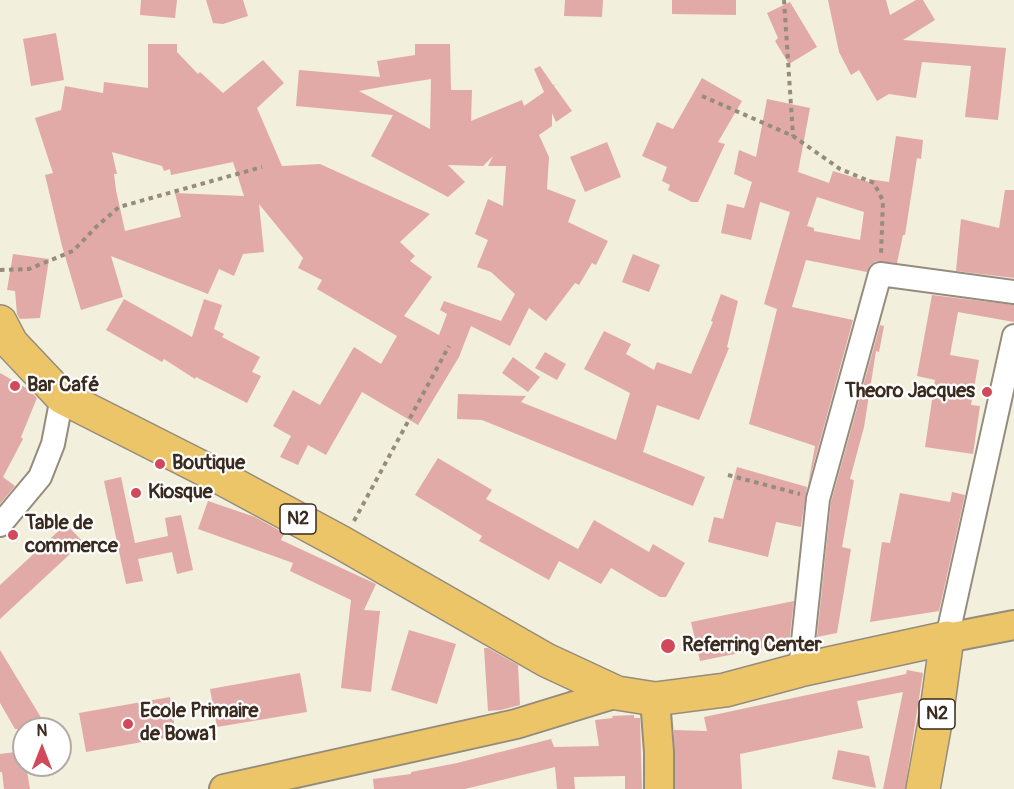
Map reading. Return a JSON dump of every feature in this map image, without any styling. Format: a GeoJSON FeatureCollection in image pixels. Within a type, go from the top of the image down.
{"type":"FeatureCollection","features":[{"type":"Feature","properties":{"kind":"highway","name":"N2"},"geometry":{"type":"LineString","coordinates":[[0,322],[11,343],[62,397],[216,475],[342,543],[546,660],[617,693],[655,699],[725,690],[800,670],[947,638],[923,789]]}},
{"type":"Feature","properties":{"kind":"main road"},"geometry":{"type":"LineString","coordinates":[[947,638],[1014,624]]}},
{"type":"Feature","properties":{"kind":"main road"},"geometry":{"type":"LineString","coordinates":[[224,789],[516,724],[617,693]]}},
{"type":"Feature","properties":{"kind":"main road"},"geometry":{"type":"LineString","coordinates":[[655,699],[659,789]]}},
{"type":"Feature","properties":{"kind":"street"},"geometry":{"type":"LineString","coordinates":[[800,670],[818,499],[880,274],[1014,292]]}},
{"type":"Feature","properties":{"kind":"street"},"geometry":{"type":"LineString","coordinates":[[947,638],[1014,336]]}},
{"type":"Feature","properties":{"kind":"street"},"geometry":{"type":"LineString","coordinates":[[0,525],[40,477],[53,444],[62,397]]}},
{"type":"Feature","properties":{"kind":"path"},"geometry":{"type":"LineString","coordinates":[[784,0],[793,135]]}},
{"type":"Feature","properties":{"kind":"path"},"geometry":{"type":"LineString","coordinates":[[702,96],[793,135],[840,169],[874,183],[883,201],[880,274]]}},
{"type":"Feature","properties":{"kind":"path"},"geometry":{"type":"LineString","coordinates":[[0,270],[29,269],[73,251],[119,207],[262,167]]}},
{"type":"Feature","properties":{"kind":"path"},"geometry":{"type":"LineString","coordinates":[[342,543],[449,345]]}},
{"type":"Feature","properties":{"kind":"path"},"geometry":{"type":"LineString","coordinates":[[728,475],[818,499]]}},
{"type":"Feature","properties":{"kind":"building"},"geometry":{"type":"Polygon","coordinates":[[[141,0],[177,0],[175,18],[140,15],[141,0]]]}},
{"type":"Feature","properties":{"kind":"building"},"geometry":{"type":"Polygon","coordinates":[[[206,0],[243,0],[248,16],[223,24],[213,23],[206,0]]]}},
{"type":"Feature","properties":{"kind":"building"},"geometry":{"type":"Polygon","coordinates":[[[565,0],[603,0],[602,17],[564,16],[565,0]]]}},
{"type":"Feature","properties":{"kind":"building"},"geometry":{"type":"Polygon","coordinates":[[[672,0],[736,0],[736,15],[672,14],[672,0]]]}},
{"type":"Feature","properties":{"kind":"building"},"geometry":{"type":"Polygon","coordinates":[[[828,0],[886,0],[890,15],[916,0],[923,0],[935,20],[903,40],[1006,48],[998,120],[965,117],[971,66],[922,62],[916,98],[889,94],[877,101],[859,70],[851,75],[839,52],[828,0]]]}},
{"type":"Feature","properties":{"kind":"building"},"geometry":{"type":"Polygon","coordinates":[[[790,2],[817,47],[789,64],[775,41],[778,38],[767,13],[790,2]]]}},
{"type":"Feature","properties":{"kind":"building"},"geometry":{"type":"Polygon","coordinates":[[[56,33],[64,80],[31,86],[23,39],[56,33]]]}},
{"type":"Feature","properties":{"kind":"building"},"geometry":{"type":"Polygon","coordinates":[[[148,44],[177,44],[177,52],[198,74],[200,72],[223,93],[263,60],[284,83],[257,108],[282,166],[320,164],[430,214],[400,242],[415,256],[410,261],[432,277],[404,316],[439,335],[447,314],[440,310],[444,301],[501,321],[515,294],[491,272],[477,267],[488,240],[475,234],[488,199],[503,206],[506,166],[488,166],[493,156],[483,166],[448,165],[465,182],[448,197],[371,156],[393,115],[296,106],[299,70],[380,77],[377,61],[415,55],[415,44],[450,44],[451,90],[472,90],[471,121],[522,100],[524,106],[544,92],[534,69],[540,66],[572,111],[556,122],[552,113],[552,126],[539,135],[549,157],[547,189],[576,200],[568,222],[608,241],[596,265],[592,263],[579,285],[575,283],[546,321],[529,308],[510,346],[471,326],[459,357],[418,425],[362,392],[326,455],[308,445],[298,465],[280,457],[291,436],[273,426],[293,390],[320,405],[354,347],[381,364],[397,336],[317,289],[322,280],[298,268],[303,258],[259,204],[264,252],[243,254],[234,276],[219,269],[208,294],[111,256],[123,297],[81,310],[62,246],[45,175],[53,173],[35,118],[61,110],[65,86],[103,93],[104,82],[148,88],[148,44]],[[431,79],[381,87],[359,91],[430,129],[431,79]],[[112,152],[117,174],[114,174],[116,190],[125,231],[181,217],[175,193],[244,196],[233,162],[171,175],[170,169],[164,171],[162,166],[112,152]]]}},
{"type":"Feature","properties":{"kind":"building"},"geometry":{"type":"Polygon","coordinates":[[[702,78],[742,101],[718,142],[725,144],[698,202],[692,202],[668,190],[670,185],[662,181],[667,167],[642,156],[657,122],[673,129],[702,78]]]}},
{"type":"Feature","properties":{"kind":"building"},"geometry":{"type":"Polygon","coordinates":[[[767,99],[810,108],[798,172],[829,183],[833,171],[869,182],[869,179],[889,182],[896,136],[923,140],[921,159],[917,158],[905,235],[903,235],[897,263],[876,261],[870,265],[867,272],[806,260],[792,307],[853,320],[808,485],[815,446],[749,424],[777,309],[764,304],[790,212],[760,202],[751,240],[721,233],[727,204],[744,208],[752,182],[734,174],[739,150],[756,157],[767,99]],[[817,197],[807,226],[814,228],[814,231],[860,240],[864,212],[817,197]]]}},
{"type":"Feature","properties":{"kind":"building"},"geometry":{"type":"Polygon","coordinates":[[[607,142],[621,177],[585,192],[570,157],[607,142]]]}},
{"type":"Feature","properties":{"kind":"building"},"geometry":{"type":"Polygon","coordinates":[[[1005,190],[1014,190],[1014,278],[956,271],[961,219],[999,228],[1005,190]]]}},
{"type":"Feature","properties":{"kind":"building"},"geometry":{"type":"Polygon","coordinates":[[[13,254],[49,259],[40,318],[20,319],[17,314],[15,291],[7,290],[13,254]]]}},
{"type":"Feature","properties":{"kind":"building"},"geometry":{"type":"Polygon","coordinates":[[[633,254],[660,265],[649,292],[622,282],[633,254]]]}},
{"type":"Feature","properties":{"kind":"building"},"geometry":{"type":"Polygon","coordinates":[[[721,294],[738,301],[727,347],[729,348],[699,420],[657,405],[643,452],[705,477],[693,506],[482,420],[457,419],[458,394],[526,396],[521,402],[616,440],[630,393],[584,369],[604,331],[631,344],[626,354],[654,370],[657,362],[691,374],[713,322],[711,321],[721,294]]]}},
{"type":"Feature","properties":{"kind":"building"},"geometry":{"type":"Polygon","coordinates":[[[932,295],[1014,305],[1014,322],[958,312],[950,355],[979,360],[971,405],[980,406],[973,454],[925,447],[935,380],[917,376],[932,295]]]}},
{"type":"Feature","properties":{"kind":"building"},"geometry":{"type":"Polygon","coordinates":[[[124,299],[192,337],[204,299],[222,305],[214,329],[224,334],[222,337],[260,357],[252,372],[261,376],[247,403],[196,377],[195,379],[164,359],[162,362],[106,330],[124,299]]]}},
{"type":"Feature","properties":{"kind":"building"},"geometry":{"type":"Polygon","coordinates":[[[880,325],[884,326],[879,352],[876,351],[864,427],[850,479],[854,480],[842,547],[851,549],[837,633],[817,637],[831,502],[880,325]]]}},
{"type":"Feature","properties":{"kind":"building"},"geometry":{"type":"Polygon","coordinates":[[[545,352],[566,364],[557,380],[535,368],[545,352]]]}},
{"type":"Feature","properties":{"kind":"building"},"geometry":{"type":"Polygon","coordinates":[[[513,357],[540,377],[528,392],[502,373],[513,357]]]}},
{"type":"Feature","properties":{"kind":"building"},"geometry":{"type":"Polygon","coordinates":[[[0,373],[28,389],[37,398],[21,437],[23,439],[3,477],[15,486],[0,504],[0,373]]]}},
{"type":"Feature","properties":{"kind":"building"},"geometry":{"type":"Polygon","coordinates":[[[438,458],[492,490],[486,499],[578,549],[594,520],[649,552],[653,544],[685,563],[666,597],[660,597],[611,568],[601,584],[559,561],[549,580],[479,541],[482,536],[415,495],[438,458]]]}},
{"type":"Feature","properties":{"kind":"building"},"geometry":{"type":"Polygon","coordinates":[[[737,467],[807,487],[801,527],[776,522],[768,557],[708,542],[714,517],[723,519],[737,467]]]}},
{"type":"Feature","properties":{"kind":"building"},"geometry":{"type":"Polygon","coordinates":[[[121,477],[135,543],[168,536],[165,518],[181,515],[193,570],[177,574],[172,552],[138,559],[143,581],[126,584],[104,481],[121,477]]]}},
{"type":"Feature","properties":{"kind":"building"},"geometry":{"type":"Polygon","coordinates":[[[952,492],[965,495],[939,611],[870,622],[882,542],[890,543],[900,493],[950,502],[952,492]]]}},
{"type":"Feature","properties":{"kind":"building"},"geometry":{"type":"Polygon","coordinates":[[[208,501],[255,517],[284,533],[281,540],[376,584],[364,610],[380,611],[371,692],[341,688],[351,600],[290,571],[293,563],[198,529],[208,501]]]}},
{"type":"Feature","properties":{"kind":"building"},"geometry":{"type":"Polygon","coordinates":[[[66,524],[83,542],[0,619],[0,585],[66,524]]]}},
{"type":"Feature","properties":{"kind":"building"},"geometry":{"type":"Polygon","coordinates":[[[794,601],[789,643],[700,661],[691,622],[794,601]]]}},
{"type":"Feature","properties":{"kind":"building"},"geometry":{"type":"Polygon","coordinates":[[[409,630],[456,644],[437,704],[391,690],[409,630]]]}},
{"type":"Feature","properties":{"kind":"building"},"geometry":{"type":"Polygon","coordinates":[[[484,648],[518,665],[520,705],[488,711],[484,648]]]}},
{"type":"Feature","properties":{"kind":"building"},"geometry":{"type":"Polygon","coordinates":[[[0,650],[41,717],[12,717],[12,724],[0,703],[0,650]]]}},
{"type":"Feature","properties":{"kind":"building"},"geometry":{"type":"Polygon","coordinates":[[[907,670],[923,673],[905,789],[883,789],[903,692],[857,701],[863,728],[740,754],[742,789],[675,789],[674,730],[707,731],[704,717],[906,674],[907,670]]]}},
{"type":"Feature","properties":{"kind":"building","name":"Ecole Primaire de Bowa1"},"geometry":{"type":"Polygon","coordinates":[[[300,673],[307,712],[217,727],[210,689],[300,673]]]}},
{"type":"Feature","properties":{"kind":"building","name":"Ecole Primaire de Bowa1"},"geometry":{"type":"Polygon","coordinates":[[[170,697],[176,736],[86,752],[79,713],[170,697]]]}},
{"type":"Feature","properties":{"kind":"building"},"geometry":{"type":"Polygon","coordinates":[[[634,715],[634,718],[640,718],[642,789],[625,789],[625,776],[574,777],[575,789],[557,789],[555,767],[465,789],[374,789],[373,779],[411,774],[411,772],[551,739],[554,747],[599,746],[595,720],[613,718],[612,716],[634,715]]]}},
{"type":"Feature","properties":{"kind":"building"},"geometry":{"type":"Polygon","coordinates":[[[838,750],[869,756],[876,788],[832,779],[838,750]]]}},
{"type":"Feature","properties":{"kind":"building"},"geometry":{"type":"Polygon","coordinates":[[[12,752],[12,777],[28,777],[30,789],[4,789],[2,772],[0,772],[0,754],[12,752]]]}},
{"type":"Feature","properties":{"kind":"place","name":"Bar Café"},"geometry":{"type":"Point","coordinates":[15,386]}},
{"type":"Feature","properties":{"kind":"place","name":"Theoro Jacques"},"geometry":{"type":"Point","coordinates":[987,392]}},
{"type":"Feature","properties":{"kind":"place","name":"Boutique"},"geometry":{"type":"Point","coordinates":[160,464]}},
{"type":"Feature","properties":{"kind":"place","name":"Kiosque"},"geometry":{"type":"Point","coordinates":[136,493]}},
{"type":"Feature","properties":{"kind":"place","name":"Table de commerce"},"geometry":{"type":"Point","coordinates":[13,535]}},
{"type":"Feature","properties":{"kind":"place","name":"Referring Center"},"geometry":{"type":"Point","coordinates":[668,646]}},
{"type":"Feature","properties":{"kind":"place","name":"Ecole Primaire de Bowa1"},"geometry":{"type":"Point","coordinates":[128,724]}}]}
